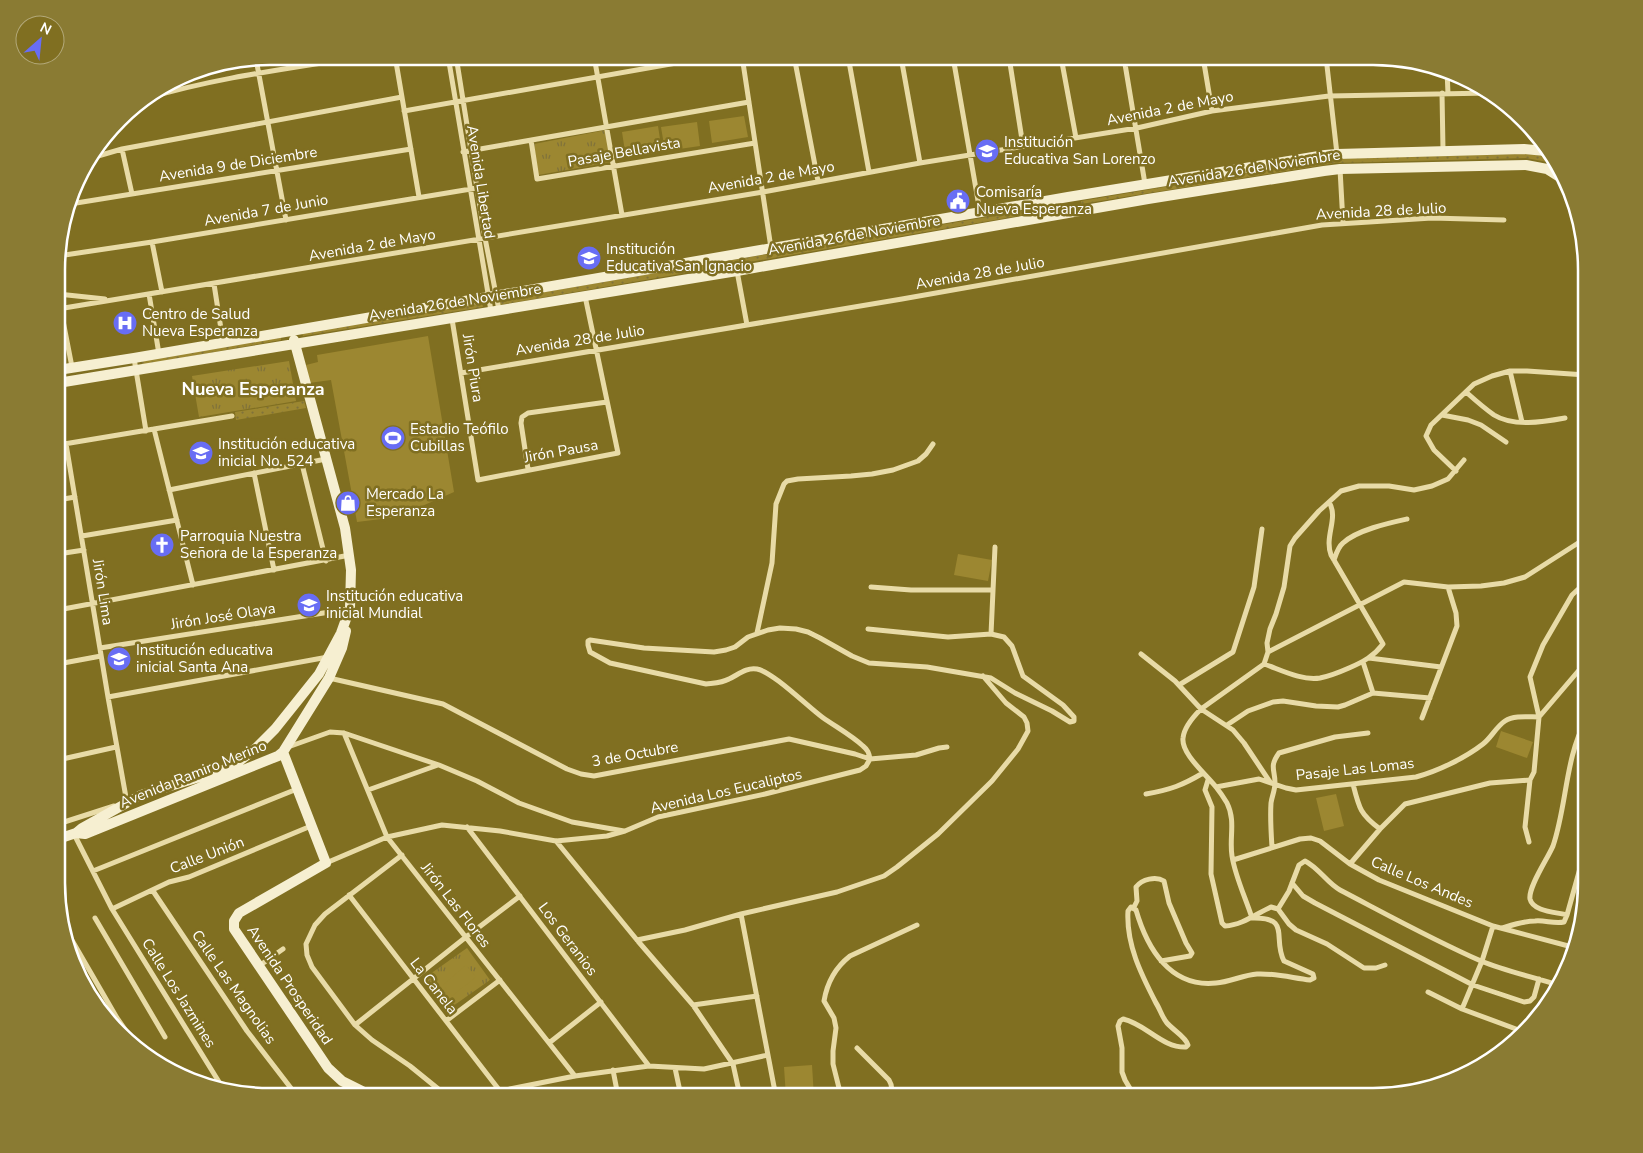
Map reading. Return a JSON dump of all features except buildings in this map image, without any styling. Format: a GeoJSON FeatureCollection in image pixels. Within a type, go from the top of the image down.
{"type":"FeatureCollection","features":[{"type":"Feature","properties":{"kind":"main road","name":"Avenida 26 de Noviembre"},"geometry":{"type":"LineString","coordinates":[[65,368],[159,354],[1145,184],[1337,154],[1444,150],[1540,151]]}},
{"type":"Feature","properties":{"kind":"main road","name":"Avenida 26 de Noviembre"},"geometry":{"type":"LineString","coordinates":[[65,382],[452,319],[1340,169],[1526,165],[1547,169],[1554,174]]}},
{"type":"Feature","properties":{"kind":"main road"},"geometry":{"type":"LineString","coordinates":[[1068,197],[1071,213]]}},
{"type":"Feature","properties":{"kind":"main road","name":"Avenida Ramiro Merino"},"geometry":{"type":"LineString","coordinates":[[65,837],[85,834],[278,756],[285,749],[329,678],[342,648],[350,608],[352,587],[350,556],[345,528],[291,331]]}},
{"type":"Feature","properties":{"kind":"main road","name":"Avenida Ramiro Merino"},"geometry":{"type":"LineString","coordinates":[[75,834],[82,828],[141,795],[235,765],[256,748],[275,729],[319,674],[341,633],[350,608]]}},
{"type":"Feature","properties":{"kind":"main road"},"geometry":{"type":"LineString","coordinates":[[285,749],[326,863]]}},
{"type":"Feature","properties":{"kind":"main road","name":"Avenida Prosperidad"},"geometry":{"type":"LineString","coordinates":[[326,863],[239,913],[233,925],[328,1068],[342,1081],[356,1088]]}},
{"type":"Feature","properties":{"kind":"street"},"geometry":{"type":"LineString","coordinates":[[257,65],[286,220]]}},
{"type":"Feature","properties":{"kind":"street"},"geometry":{"type":"LineString","coordinates":[[167,92],[309,65]]}},
{"type":"Feature","properties":{"kind":"street"},"geometry":{"type":"LineString","coordinates":[[397,65],[419,197]]}},
{"type":"Feature","properties":{"kind":"street","name":"Avenida Libertad"},"geometry":{"type":"LineString","coordinates":[[449,65],[478,239],[495,311]]}},
{"type":"Feature","properties":{"kind":"street","name":"Avenida Libertad"},"geometry":{"type":"LineString","coordinates":[[457,65],[495,311]]}},
{"type":"Feature","properties":{"kind":"street"},"geometry":{"type":"LineString","coordinates":[[596,65],[622,215]]}},
{"type":"Feature","properties":{"kind":"street"},"geometry":{"type":"LineString","coordinates":[[404,111],[668,65]]}},
{"type":"Feature","properties":{"kind":"street"},"geometry":{"type":"LineString","coordinates":[[743,65],[771,248]]}},
{"type":"Feature","properties":{"kind":"street"},"geometry":{"type":"LineString","coordinates":[[796,65],[818,181]]}},
{"type":"Feature","properties":{"kind":"street"},"geometry":{"type":"LineString","coordinates":[[850,65],[868,172]]}},
{"type":"Feature","properties":{"kind":"street"},"geometry":{"type":"LineString","coordinates":[[903,65],[920,164]]}},
{"type":"Feature","properties":{"kind":"street"},"geometry":{"type":"LineString","coordinates":[[954,65],[980,212]]}},
{"type":"Feature","properties":{"kind":"street"},"geometry":{"type":"LineString","coordinates":[[1010,65],[1023,146]]}},
{"type":"Feature","properties":{"kind":"street"},"geometry":{"type":"LineString","coordinates":[[1063,65],[1076,138]]}},
{"type":"Feature","properties":{"kind":"street"},"geometry":{"type":"LineString","coordinates":[[1124,65],[1137,128],[1145,184]]}},
{"type":"Feature","properties":{"kind":"street"},"geometry":{"type":"LineString","coordinates":[[1204,65],[1212,111]]}},
{"type":"Feature","properties":{"kind":"street"},"geometry":{"type":"LineString","coordinates":[[1327,65],[1337,154]]}},
{"type":"Feature","properties":{"kind":"street"},"geometry":{"type":"LineString","coordinates":[[1444,150],[1446,79]]}},
{"type":"Feature","properties":{"kind":"street","name":"Avenida 2 de Mayo"},"geometry":{"type":"LineString","coordinates":[[65,308],[1137,128],[1212,111],[1331,96],[1478,93]]}},
{"type":"Feature","properties":{"kind":"street"},"geometry":{"type":"LineString","coordinates":[[99,156],[122,149],[402,97]]}},
{"type":"Feature","properties":{"kind":"street"},"geometry":{"type":"LineString","coordinates":[[463,152],[749,102]]}},
{"type":"Feature","properties":{"kind":"street","name":"Pasaje Bellavista"},"geometry":{"type":"LineString","coordinates":[[531,140],[537,179],[755,143]]}},
{"type":"Feature","properties":{"kind":"street"},"geometry":{"type":"LineString","coordinates":[[122,149],[132,194]]}},
{"type":"Feature","properties":{"kind":"street","name":"Avenida 9 de Diciembre"},"geometry":{"type":"LineString","coordinates":[[76,203],[411,149]]}},
{"type":"Feature","properties":{"kind":"street"},"geometry":{"type":"LineString","coordinates":[[1340,169],[1343,223]]}},
{"type":"Feature","properties":{"kind":"street","name":"Avenida 7 de Junio"},"geometry":{"type":"LineString","coordinates":[[65,255],[477,188]]}},
{"type":"Feature","properties":{"kind":"street","name":"Avenida 28 de Julio"},"geometry":{"type":"LineString","coordinates":[[461,373],[1322,225],[1432,218],[1504,220]]}},
{"type":"Feature","properties":{"kind":"street"},"geometry":{"type":"LineString","coordinates":[[152,242],[162,292]]}},
{"type":"Feature","properties":{"kind":"street"},"geometry":{"type":"LineString","coordinates":[[736,271],[747,325]]}},
{"type":"Feature","properties":{"kind":"street"},"geometry":{"type":"LineString","coordinates":[[214,284],[223,343]]}},
{"type":"Feature","properties":{"kind":"street"},"geometry":{"type":"LineString","coordinates":[[149,294],[159,354]]}},
{"type":"Feature","properties":{"kind":"street"},"geometry":{"type":"LineString","coordinates":[[65,295],[113,300]]}},
{"type":"Feature","properties":{"kind":"street"},"geometry":{"type":"LineString","coordinates":[[528,470],[521,423],[522,417],[528,413],[607,402],[585,296]]}},
{"type":"Feature","properties":{"kind":"street","name":"Jirón Piura"},"geometry":{"type":"LineString","coordinates":[[452,319],[478,480]]}},
{"type":"Feature","properties":{"kind":"street"},"geometry":{"type":"LineString","coordinates":[[65,336],[72,367]]}},
{"type":"Feature","properties":{"kind":"street"},"geometry":{"type":"LineString","coordinates":[[134,358],[146,430]]}},
{"type":"Feature","properties":{"kind":"street"},"geometry":{"type":"LineString","coordinates":[[1510,372],[1522,422]]}},
{"type":"Feature","properties":{"kind":"street"},"geometry":{"type":"LineString","coordinates":[[1456,471],[1434,450],[1426,436],[1431,425],[1474,384],[1492,376],[1510,372],[1578,375]]}},
{"type":"Feature","properties":{"kind":"street"},"geometry":{"type":"LineString","coordinates":[[1466,392],[1495,416],[1505,420],[1544,422],[1565,418]]}},
{"type":"Feature","properties":{"kind":"street","name":"Jirón Pausa"},"geometry":{"type":"LineString","coordinates":[[478,480],[618,453],[607,402]]}},
{"type":"Feature","properties":{"kind":"street"},"geometry":{"type":"LineString","coordinates":[[1442,415],[1481,424],[1506,442]]}},
{"type":"Feature","properties":{"kind":"street"},"geometry":{"type":"LineString","coordinates":[[66,444],[232,416]]}},
{"type":"Feature","properties":{"kind":"street"},"geometry":{"type":"LineString","coordinates":[[154,429],[193,585]]}},
{"type":"Feature","properties":{"kind":"street","name":"Jirón Lima"},"geometry":{"type":"LineString","coordinates":[[66,444],[126,804]]}},
{"type":"Feature","properties":{"kind":"street"},"geometry":{"type":"LineString","coordinates":[[757,634],[772,563],[776,504],[784,484],[787,481],[798,479],[872,474],[893,470],[918,461],[926,454],[932,444]]}},
{"type":"Feature","properties":{"kind":"street"},"geometry":{"type":"LineString","coordinates":[[169,490],[326,459]]}},
{"type":"Feature","properties":{"kind":"street"},"geometry":{"type":"LineString","coordinates":[[1252,918],[1233,860],[1232,816],[1216,787],[1208,780],[1184,748],[1182,738],[1185,730],[1193,717],[1201,709],[1264,664],[1268,652],[1267,643],[1270,629],[1284,587],[1290,546],[1294,538],[1328,502],[1341,491],[1359,486],[1389,486],[1414,490],[1432,486],[1448,479],[1464,460]]}},
{"type":"Feature","properties":{"kind":"street"},"geometry":{"type":"LineString","coordinates":[[302,464],[326,561]]}},
{"type":"Feature","properties":{"kind":"street"},"geometry":{"type":"LineString","coordinates":[[254,473],[274,570]]}},
{"type":"Feature","properties":{"kind":"street"},"geometry":{"type":"LineString","coordinates":[[65,499],[75,497]]}},
{"type":"Feature","properties":{"kind":"street"},"geometry":{"type":"LineString","coordinates":[[1264,664],[1298,676],[1318,678],[1330,676],[1363,662],[1382,646],[1383,642],[1328,548],[1333,512],[1328,502]]}},
{"type":"Feature","properties":{"kind":"street"},"geometry":{"type":"LineString","coordinates":[[1334,560],[1342,543],[1349,539],[1386,524],[1406,519]]}},
{"type":"Feature","properties":{"kind":"street"},"geometry":{"type":"LineString","coordinates":[[82,536],[177,520]]}},
{"type":"Feature","properties":{"kind":"street"},"geometry":{"type":"LineString","coordinates":[[1179,685],[1233,652],[1254,587],[1262,529]]}},
{"type":"Feature","properties":{"kind":"street"},"geometry":{"type":"LineString","coordinates":[[1268,652],[1404,582],[1448,587],[1504,583],[1525,577],[1578,543]]}},
{"type":"Feature","properties":{"kind":"street"},"geometry":{"type":"LineString","coordinates":[[991,634],[995,547]]}},
{"type":"Feature","properties":{"kind":"street"},"geometry":{"type":"LineString","coordinates":[[65,553],[84,550]]}},
{"type":"Feature","properties":{"kind":"street"},"geometry":{"type":"LineString","coordinates":[[65,609],[350,556]]}},
{"type":"Feature","properties":{"kind":"street"},"geometry":{"type":"LineString","coordinates":[[871,587],[911,590],[993,590]]}},
{"type":"Feature","properties":{"kind":"street"},"geometry":{"type":"LineString","coordinates":[[1422,718],[1457,626],[1456,613],[1448,587]]}},
{"type":"Feature","properties":{"kind":"street"},"geometry":{"type":"LineString","coordinates":[[1529,842],[1525,826],[1530,780],[1534,772],[1539,717],[1530,677],[1543,645],[1572,595],[1578,589]]}},
{"type":"Feature","properties":{"kind":"street","name":"Jirón José Olaya"},"geometry":{"type":"LineString","coordinates":[[100,648],[350,608]]}},
{"type":"Feature","properties":{"kind":"street"},"geometry":{"type":"LineString","coordinates":[[868,629],[948,637],[991,634],[1004,637],[1009,642],[1023,676],[1064,705],[1074,717],[1074,721],[1070,722],[991,678],[927,667],[869,663],[808,632],[796,629],[780,628],[757,634],[748,637],[735,647],[714,652],[644,648],[594,640],[588,641],[588,646],[590,652],[595,656],[610,663],[706,684],[728,680],[752,668],[763,671],[771,675],[817,713],[856,740],[869,752],[870,759],[916,756],[947,747]]}},
{"type":"Feature","properties":{"kind":"street"},"geometry":{"type":"LineString","coordinates":[[1141,654],[1179,685],[1201,709],[1233,730],[1273,783]]}},
{"type":"Feature","properties":{"kind":"street"},"geometry":{"type":"LineString","coordinates":[[65,663],[101,656]]}},
{"type":"Feature","properties":{"kind":"street"},"geometry":{"type":"LineString","coordinates":[[108,697],[328,657]]}},
{"type":"Feature","properties":{"kind":"street"},"geometry":{"type":"LineString","coordinates":[[1369,658],[1441,667]]}},
{"type":"Feature","properties":{"kind":"street"},"geometry":{"type":"LineString","coordinates":[[1363,662],[1373,693]]}},
{"type":"Feature","properties":{"kind":"street"},"geometry":{"type":"LineString","coordinates":[[1539,717],[1578,671]]}},
{"type":"Feature","properties":{"kind":"street"},"geometry":{"type":"LineString","coordinates":[[636,940],[685,930],[741,914],[837,892],[884,876],[938,834],[992,781],[1018,749],[1028,730],[1024,717],[1006,702],[983,676]]}},
{"type":"Feature","properties":{"kind":"street","name":"3 de Octubre"},"geometry":{"type":"LineString","coordinates":[[329,678],[443,704],[567,769],[594,776],[789,739],[870,759]]}},
{"type":"Feature","properties":{"kind":"street"},"geometry":{"type":"LineString","coordinates":[[1227,725],[1248,711],[1273,702],[1283,701],[1338,707],[1373,693],[1430,698]]}},
{"type":"Feature","properties":{"kind":"street","name":"Pasaje Las Lomas"},"geometry":{"type":"LineString","coordinates":[[1216,787],[1259,780],[1296,790],[1416,777],[1431,772],[1474,750],[1485,743],[1504,722],[1514,717],[1539,717]]}},
{"type":"Feature","properties":{"kind":"street"},"geometry":{"type":"LineString","coordinates":[[285,749],[330,732],[344,734],[439,765],[477,781],[519,803],[572,822],[625,831]]}},
{"type":"Feature","properties":{"kind":"street"},"geometry":{"type":"LineString","coordinates":[[1272,847],[1270,822],[1273,783],[1272,769],[1274,760],[1279,753],[1335,737],[1368,733]]}},
{"type":"Feature","properties":{"kind":"street","name":"Jirón Las Flores"},"geometry":{"type":"LineString","coordinates":[[344,734],[387,837],[575,1076]]}},
{"type":"Feature","properties":{"kind":"street"},"geometry":{"type":"LineString","coordinates":[[1567,915],[1540,909],[1530,899],[1531,892],[1552,847],[1563,808],[1566,784],[1578,735]]}},
{"type":"Feature","properties":{"kind":"street"},"geometry":{"type":"LineString","coordinates":[[65,758],[116,747]]}},
{"type":"Feature","properties":{"kind":"street","name":"Avenida Los Eucaliptos"},"geometry":{"type":"LineString","coordinates":[[387,837],[442,824],[467,826],[556,841],[607,836],[625,831],[658,817],[790,789],[860,770],[866,766],[870,759]]}},
{"type":"Feature","properties":{"kind":"street"},"geometry":{"type":"LineString","coordinates":[[368,790],[439,765]]}},
{"type":"Feature","properties":{"kind":"street"},"geometry":{"type":"LineString","coordinates":[[1146,794],[1182,785],[1203,773]]}},
{"type":"Feature","properties":{"kind":"street"},"geometry":{"type":"LineString","coordinates":[[1208,780],[1205,790],[1212,807],[1211,874],[1222,923],[1225,926],[1231,926],[1252,918],[1271,907],[1278,909],[1296,930],[1327,944],[1364,968],[1376,968],[1386,965]]}},
{"type":"Feature","properties":{"kind":"street"},"geometry":{"type":"LineString","coordinates":[[1350,864],[1380,829],[1405,804],[1490,783],[1530,780]]}},
{"type":"Feature","properties":{"kind":"street"},"geometry":{"type":"LineString","coordinates":[[1353,784],[1357,803],[1361,811],[1366,818],[1380,829]]}},
{"type":"Feature","properties":{"kind":"street"},"geometry":{"type":"LineString","coordinates":[[93,871],[298,789]]}},
{"type":"Feature","properties":{"kind":"street"},"geometry":{"type":"LineString","coordinates":[[65,822],[116,805],[126,804]]}},
{"type":"Feature","properties":{"kind":"street","name":"Calle Unión"},"geometry":{"type":"LineString","coordinates":[[112,909],[169,882],[189,877],[312,826]]}},
{"type":"Feature","properties":{"kind":"street","name":"Los Geranios"},"geometry":{"type":"LineString","coordinates":[[467,826],[649,1066]]}},
{"type":"Feature","properties":{"kind":"street","name":"Calle Los Jazmines"},"geometry":{"type":"LineString","coordinates":[[75,834],[112,909],[219,1081]]}},
{"type":"Feature","properties":{"kind":"street","name":"Avenida Prosperidad"},"geometry":{"type":"LineString","coordinates":[[326,863],[387,837]]}},
{"type":"Feature","properties":{"kind":"street","name":"Calle Los Andes"},"geometry":{"type":"LineString","coordinates":[[1233,860],[1272,847],[1310,838],[1320,841],[1350,864],[1379,880],[1493,926],[1568,946]]}},
{"type":"Feature","properties":{"kind":"street"},"geometry":{"type":"LineString","coordinates":[[556,841],[636,940],[692,1005],[733,1064],[738,1088]]}},
{"type":"Feature","properties":{"kind":"street"},"geometry":{"type":"LineString","coordinates":[[402,855],[325,914],[315,925],[306,944],[307,955],[312,967],[355,1025],[372,1040],[410,1066],[437,1088]]}},
{"type":"Feature","properties":{"kind":"street"},"geometry":{"type":"LineString","coordinates":[[1278,909],[1300,865],[1305,861],[1311,864],[1328,882],[1337,888],[1482,961],[1552,983]]}},
{"type":"Feature","properties":{"kind":"street"},"geometry":{"type":"LineString","coordinates":[[1502,928],[1535,921],[1558,924],[1564,922],[1578,876]]}},
{"type":"Feature","properties":{"kind":"street"},"geometry":{"type":"LineString","coordinates":[[1130,1088],[1122,1072],[1122,1048],[1118,1026],[1120,1021],[1123,1019],[1136,1023],[1173,1046],[1186,1047],[1188,1045],[1188,1041],[1174,1031],[1165,1021],[1139,968],[1129,938],[1128,911],[1138,901],[1136,889],[1138,884],[1158,878],[1164,881],[1169,903],[1192,953],[1190,956],[1161,961]]}},
{"type":"Feature","properties":{"kind":"street"},"geometry":{"type":"LineString","coordinates":[[1292,883],[1303,896],[1473,985],[1524,1002],[1530,1002],[1534,997],[1540,979]]}},
{"type":"Feature","properties":{"kind":"street","name":"Calle Las Magnolias"},"geometry":{"type":"LineString","coordinates":[[153,891],[247,1031],[291,1088]]}},
{"type":"Feature","properties":{"kind":"street","name":"La Canela"},"geometry":{"type":"LineString","coordinates":[[349,895],[498,1088]]}},
{"type":"Feature","properties":{"kind":"street"},"geometry":{"type":"LineString","coordinates":[[355,1025],[520,896]]}},
{"type":"Feature","properties":{"kind":"street"},"geometry":{"type":"LineString","coordinates":[[1134,907],[1154,951],[1161,961],[1183,978],[1195,983],[1216,983],[1254,974],[1310,980],[1314,978],[1313,974],[1284,961],[1280,952],[1278,928],[1272,920],[1252,918]]}},
{"type":"Feature","properties":{"kind":"street"},"geometry":{"type":"LineString","coordinates":[[741,914],[774,1088]]}},
{"type":"Feature","properties":{"kind":"street"},"geometry":{"type":"LineString","coordinates":[[94,918],[165,1036]]}},
{"type":"Feature","properties":{"kind":"street"},"geometry":{"type":"LineString","coordinates":[[839,1088],[838,1077],[833,1064],[836,1028],[834,1018],[824,1001],[828,986],[836,970],[850,956],[917,924]]}},
{"type":"Feature","properties":{"kind":"street"},"geometry":{"type":"LineString","coordinates":[[1462,1009],[1482,961],[1493,926]]}},
{"type":"Feature","properties":{"kind":"street"},"geometry":{"type":"LineString","coordinates":[[76,948],[112,1014]]}},
{"type":"Feature","properties":{"kind":"street"},"geometry":{"type":"LineString","coordinates":[[259,966],[283,949]]}},
{"type":"Feature","properties":{"kind":"street"},"geometry":{"type":"LineString","coordinates":[[446,1021],[500,980]]}},
{"type":"Feature","properties":{"kind":"street"},"geometry":{"type":"LineString","coordinates":[[1428,992],[1462,1009],[1516,1029]]}},
{"type":"Feature","properties":{"kind":"street"},"geometry":{"type":"LineString","coordinates":[[692,1005],[757,996]]}},
{"type":"Feature","properties":{"kind":"street"},"geometry":{"type":"LineString","coordinates":[[549,1043],[601,1002]]}},
{"type":"Feature","properties":{"kind":"street"},"geometry":{"type":"LineString","coordinates":[[857,1048],[889,1080],[892,1088]]}},
{"type":"Feature","properties":{"kind":"street"},"geometry":{"type":"LineString","coordinates":[[515,1088],[575,1076],[649,1066],[704,1070],[768,1055]]}},
{"type":"Feature","properties":{"kind":"street"},"geometry":{"type":"LineString","coordinates":[[675,1068],[679,1088]]}},
{"type":"Feature","properties":{"kind":"street"},"geometry":{"type":"LineString","coordinates":[[613,1070],[616,1088]]}},
{"type":"Feature","properties":{"kind":"green space"},"geometry":{"type":"Polygon","coordinates":[[[744,116],[748,137],[712,143],[709,121],[744,116]]]}},
{"type":"Feature","properties":{"kind":"green space"},"geometry":{"type":"Polygon","coordinates":[[[697,122],[700,146],[665,151],[661,127],[697,122]]]}},
{"type":"Feature","properties":{"kind":"green space"},"geometry":{"type":"Polygon","coordinates":[[[658,126],[662,152],[626,158],[622,132],[658,126]]]}},
{"type":"Feature","properties":{"kind":"green space"},"geometry":{"type":"Polygon","coordinates":[[[606,130],[612,162],[538,175],[534,144],[606,130]]]}},
{"type":"Feature","properties":{"kind":"green space"},"geometry":{"type":"Polygon","coordinates":[[[1526,154],[1545,157],[1548,163],[1526,158],[1335,163],[1081,204],[1081,201],[1335,158],[1526,154]]]}},
{"type":"Feature","properties":{"kind":"green space"},"geometry":{"type":"Polygon","coordinates":[[[1052,206],[1053,210],[499,305],[498,300],[1052,206]]]}},
{"type":"Feature","properties":{"kind":"green space"},"geometry":{"type":"Polygon","coordinates":[[[482,303],[483,307],[303,336],[302,333],[482,303]]]}},
{"type":"Feature","properties":{"kind":"green space","name":"Estadio Teófilo Cubillas"},"geometry":{"type":"Polygon","coordinates":[[[428,336],[454,492],[397,517],[357,522],[331,380],[309,383],[306,365],[318,362],[317,355],[428,336]]]}},
{"type":"Feature","properties":{"kind":"green space"},"geometry":{"type":"Polygon","coordinates":[[[281,337],[281,340],[142,365],[142,361],[281,337]]]}},
{"type":"Feature","properties":{"kind":"green space"},"geometry":{"type":"Polygon","coordinates":[[[289,361],[296,401],[199,417],[192,376],[289,361]]]}},
{"type":"Feature","properties":{"kind":"green space"},"geometry":{"type":"Polygon","coordinates":[[[304,401],[306,408],[236,420],[235,412],[304,401]]]}},
{"type":"Feature","properties":{"kind":"green space"},"geometry":{"type":"Polygon","coordinates":[[[958,554],[992,560],[988,581],[954,575],[958,554]]]}},
{"type":"Feature","properties":{"kind":"green space"},"geometry":{"type":"Polygon","coordinates":[[[1501,731],[1533,742],[1527,758],[1496,747],[1501,731]]]}},
{"type":"Feature","properties":{"kind":"green space"},"geometry":{"type":"Polygon","coordinates":[[[1336,794],[1344,826],[1324,831],[1316,798],[1336,794]]]}},
{"type":"Feature","properties":{"kind":"green space"},"geometry":{"type":"Polygon","coordinates":[[[467,948],[490,980],[446,1011],[423,979],[467,948]]]}},
{"type":"Feature","properties":{"kind":"green space"},"geometry":{"type":"Polygon","coordinates":[[[466,965],[476,977],[452,996],[443,985],[466,965]]]}},
{"type":"Feature","properties":{"kind":"green space"},"geometry":{"type":"Polygon","coordinates":[[[812,1065],[813,1088],[785,1088],[784,1067],[812,1065]]]}},
{"type":"Feature","properties":{"kind":"place","name":"Institución Educativa San Lorenzo"},"geometry":{"type":"Point","coordinates":[987,151]}},
{"type":"Feature","properties":{"kind":"place","name":"Comisaría Nueva Esperanza"},"geometry":{"type":"Point","coordinates":[958,201]}},
{"type":"Feature","properties":{"kind":"place","name":"Institución Educativa San Ignacio"},"geometry":{"type":"Point","coordinates":[589,258]}},
{"type":"Feature","properties":{"kind":"place","name":"Centro de Salud Nueva Esperanza"},"geometry":{"type":"Point","coordinates":[125,323]}},
{"type":"Feature","properties":{"kind":"place","name":"Estadio Teófilo Cubillas"},"geometry":{"type":"Point","coordinates":[393,438]}},
{"type":"Feature","properties":{"kind":"place","name":"Institución educativa inicial No. 524"},"geometry":{"type":"Point","coordinates":[201,453]}},
{"type":"Feature","properties":{"kind":"place","name":"Mercado La Esperanza"},"geometry":{"type":"Point","coordinates":[348,503]}},
{"type":"Feature","properties":{"kind":"place","name":"Parroquia Nuestra Señora de la Esperanza"},"geometry":{"type":"Point","coordinates":[162,545]}},
{"type":"Feature","properties":{"kind":"place","name":"Institución educativa inicial Mundial"},"geometry":{"type":"Point","coordinates":[309,605]}},
{"type":"Feature","properties":{"kind":"place","name":"Institución educativa inicial Santa Ana"},"geometry":{"type":"Point","coordinates":[119,659]}},
{"type":"Feature","properties":{"kind":"district","name":"Nueva Esperanza"},"geometry":{"type":"Point","coordinates":[253,389]}}]}
